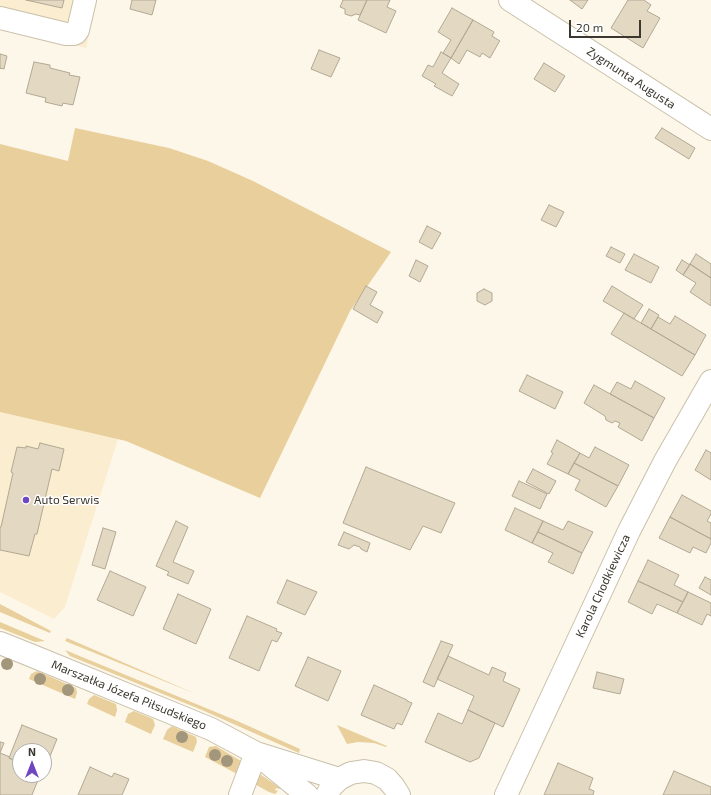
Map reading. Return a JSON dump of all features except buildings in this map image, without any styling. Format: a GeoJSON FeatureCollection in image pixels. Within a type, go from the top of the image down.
{"type":"FeatureCollection","features":[{"type":"Feature","properties":{"kind":"street"},"geometry":{"type":"LineString","coordinates":[[0,18],[66,34],[73,34],[78,30],[85,0]]}},
{"type":"Feature","properties":{"kind":"street","name":"Zygmunta Augusta"},"geometry":{"type":"LineString","coordinates":[[510,0],[711,129]]}},
{"type":"Feature","properties":{"kind":"street","name":"Karola Chodkiewicza"},"geometry":{"type":"LineString","coordinates":[[506,795],[629,531],[665,461],[711,381]]}},
{"type":"Feature","properties":{"kind":"street","name":"Marszałka Józefa Piłsudskiego"},"geometry":{"type":"LineString","coordinates":[[0,643],[211,729],[256,753],[333,787]]}},
{"type":"Feature","properties":{"kind":"street"},"geometry":{"type":"LineString","coordinates":[[240,795],[256,753]]}},
{"type":"Feature","properties":{"kind":"street","name":"Marszałka Józefa Piłsudskiego"},"geometry":{"type":"LineString","coordinates":[[256,753],[307,795]]}},
{"type":"Feature","properties":{"kind":"street"},"geometry":{"type":"LineString","coordinates":[[333,787],[345,775],[364,771],[376,773],[394,787],[399,795]]}},
{"type":"Feature","properties":{"kind":"shaded area"},"geometry":{"type":"Polygon","coordinates":[[[0,0],[97,0],[86,48],[0,27],[0,0]]]}},
{"type":"Feature","properties":{"kind":"shaded area"},"geometry":{"type":"Polygon","coordinates":[[[75,128],[169,148],[208,161],[253,181],[391,252],[350,311],[260,498],[126,441],[0,412],[0,144],[68,161],[75,128]]]}},
{"type":"Feature","properties":{"kind":"shaded area"},"geometry":{"type":"Polygon","coordinates":[[[0,412],[118,439],[65,607],[54,619],[0,592],[0,412]]]}},
{"type":"Feature","properties":{"kind":"shaded area"},"geometry":{"type":"Polygon","coordinates":[[[0,604],[51,631],[50,633],[0,612],[0,604]]]}},
{"type":"Feature","properties":{"kind":"shaded area"},"geometry":{"type":"Polygon","coordinates":[[[0,622],[45,641],[35,642],[0,628],[0,622]]]}},
{"type":"Feature","properties":{"kind":"shaded area"},"geometry":{"type":"Polygon","coordinates":[[[67,638],[196,694],[65,641],[67,638]]]}},
{"type":"Feature","properties":{"kind":"shaded area"},"geometry":{"type":"Polygon","coordinates":[[[65,650],[235,720],[300,749],[299,753],[202,710],[70,656],[65,650]]]}},
{"type":"Feature","properties":{"kind":"shaded area"},"geometry":{"type":"Polygon","coordinates":[[[37,671],[76,688],[77,693],[75,699],[29,679],[31,674],[37,671]]]}},
{"type":"Feature","properties":{"kind":"shaded area"},"geometry":{"type":"Polygon","coordinates":[[[94,695],[116,704],[117,710],[115,717],[87,704],[89,699],[94,695]]]}},
{"type":"Feature","properties":{"kind":"shaded area"},"geometry":{"type":"Polygon","coordinates":[[[134,711],[153,719],[155,725],[151,734],[125,722],[128,714],[134,711]]]}},
{"type":"Feature","properties":{"kind":"shaded area"},"geometry":{"type":"Polygon","coordinates":[[[337,725],[387,746],[358,742],[347,744],[337,725]]]}},
{"type":"Feature","properties":{"kind":"shaded area"},"geometry":{"type":"Polygon","coordinates":[[[172,726],[196,737],[197,742],[193,752],[163,739],[167,730],[172,726]]]}},
{"type":"Feature","properties":{"kind":"shaded area"},"geometry":{"type":"Polygon","coordinates":[[[216,746],[241,761],[242,769],[239,775],[205,757],[209,747],[216,746]]]}},
{"type":"Feature","properties":{"kind":"shaded area"},"geometry":{"type":"Polygon","coordinates":[[[257,772],[280,788],[276,788],[275,790],[278,791],[275,794],[249,781],[257,772]]]}},
{"type":"Feature","properties":{"kind":"place","name":"Auto Serwis"},"geometry":{"type":"Point","coordinates":[26,500]}}]}
